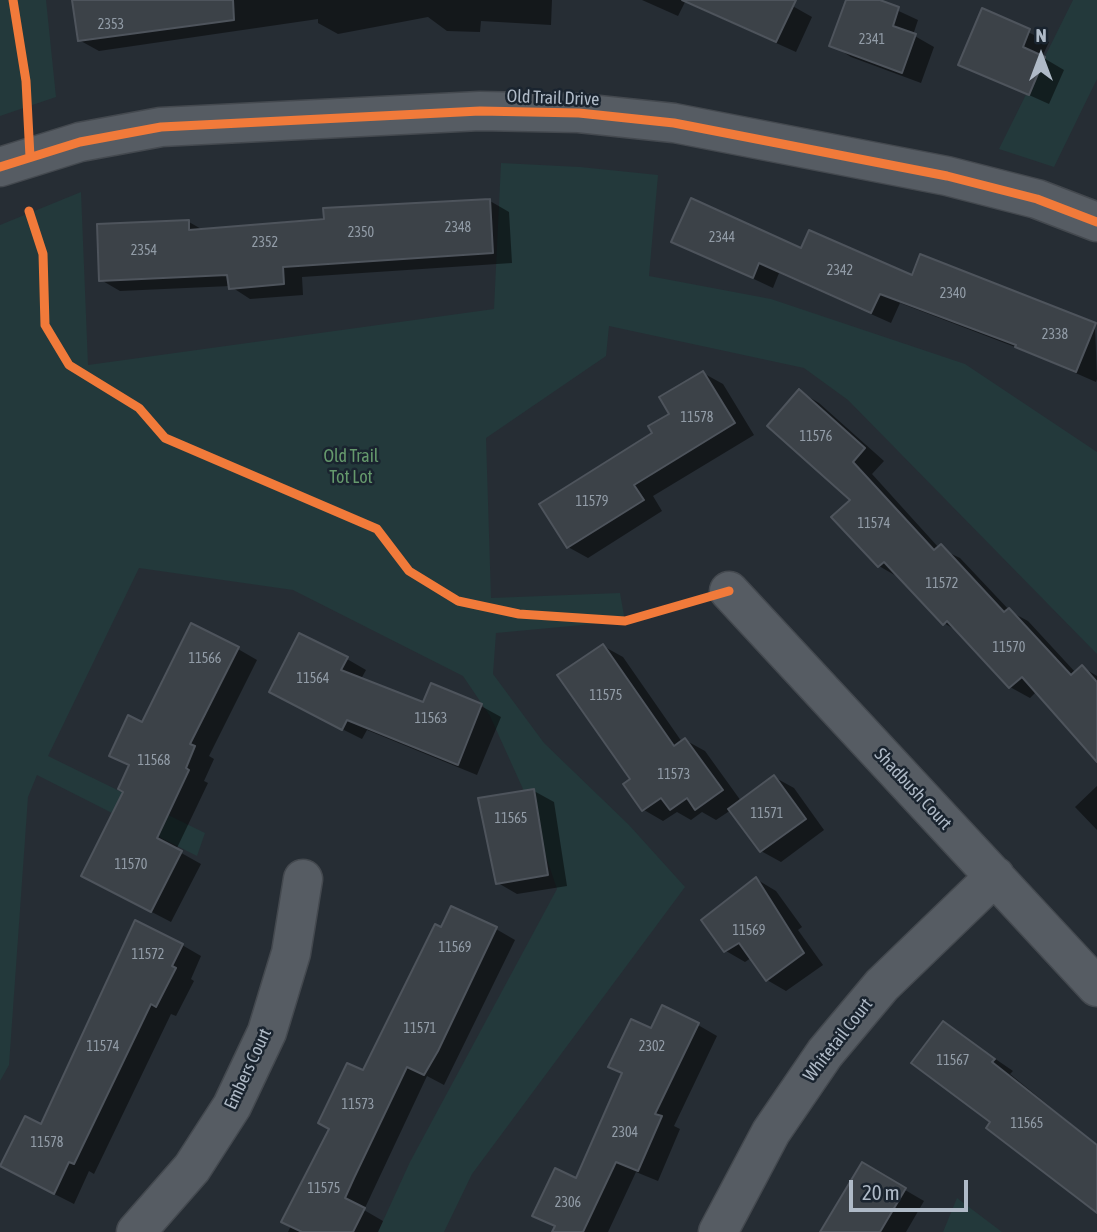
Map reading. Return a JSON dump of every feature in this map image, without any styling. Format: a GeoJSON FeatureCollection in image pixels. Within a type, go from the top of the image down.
{"type":"FeatureCollection","features":[{"type":"Feature","properties":{"kind":"street","name":"Old Trail Drive"},"geometry":{"type":"LineString","coordinates":[[0,167],[80,142],[161,127],[480,111],[579,113],[674,123],[947,176],[1037,199],[1097,222]]}},
{"type":"Feature","properties":{"kind":"street","name":"Shadbush Court"},"geometry":{"type":"LineString","coordinates":[[729,591],[1097,987]]}},
{"type":"Feature","properties":{"kind":"street","name":"Whitetail Court"},"geometry":{"type":"LineString","coordinates":[[718,1232],[771,1132],[825,1053],[882,985],[995,877]]}},
{"type":"Feature","properties":{"kind":"street","name":"Embers Court"},"geometry":{"type":"LineString","coordinates":[[136,1232],[192,1168],[232,1107],[267,1032],[291,953],[303,879]]}},
{"type":"Feature","properties":{"kind":"green space"},"geometry":{"type":"Polygon","coordinates":[[[0,0],[46,0],[56,97],[0,116],[0,0]]]}},
{"type":"Feature","properties":{"kind":"green space"},"geometry":{"type":"Polygon","coordinates":[[[1073,0],[1097,0],[1097,79],[1054,167],[999,149],[1073,0]]]}},
{"type":"Feature","properties":{"kind":"green space","name":"Old Trail Tot Lot"},"geometry":{"type":"Polygon","coordinates":[[[501,163],[658,175],[649,276],[771,299],[965,364],[1097,452],[1097,654],[848,400],[804,368],[609,326],[606,356],[486,438],[491,598],[620,593],[625,621],[496,633],[493,674],[544,743],[629,825],[685,887],[472,1174],[444,1232],[378,1232],[410,1162],[557,889],[523,789],[490,716],[463,676],[293,590],[139,568],[48,756],[205,833],[197,856],[37,775],[28,797],[9,1065],[0,1081],[0,225],[81,192],[88,365],[494,309],[501,163]]]}},
{"type":"Feature","properties":{"kind":"green space"},"geometry":{"type":"Polygon","coordinates":[[[957,1198],[1002,1232],[943,1232],[957,1198]]]}},
{"type":"Feature","properties":{"kind":"building"},"geometry":{"type":"Polygon","coordinates":[[[72,0],[233,0],[234,20],[78,41],[72,0]]]}},
{"type":"Feature","properties":{"kind":"building"},"geometry":{"type":"Polygon","coordinates":[[[682,0],[796,0],[776,42],[682,0]]]}},
{"type":"Feature","properties":{"kind":"building"},"geometry":{"type":"Polygon","coordinates":[[[846,0],[880,0],[899,7],[893,26],[916,34],[902,73],[829,46],[846,0]]]}},
{"type":"Feature","properties":{"kind":"building"},"geometry":{"type":"Polygon","coordinates":[[[982,8],[1030,29],[1023,47],[1045,57],[1029,95],[958,65],[982,8]]]}},
{"type":"Feature","properties":{"kind":"building"},"geometry":{"type":"Polygon","coordinates":[[[691,198],[801,248],[809,230],[912,275],[920,254],[1096,323],[1076,372],[1015,347],[1016,345],[880,294],[871,313],[759,263],[753,278],[671,242],[691,198]]]}},
{"type":"Feature","properties":{"kind":"building"},"geometry":{"type":"Polygon","coordinates":[[[490,199],[493,253],[283,267],[284,284],[229,289],[227,275],[99,281],[97,224],[189,220],[189,230],[324,219],[323,208],[490,199]]]}},
{"type":"Feature","properties":{"kind":"building"},"geometry":{"type":"Polygon","coordinates":[[[703,371],[735,423],[634,485],[644,500],[567,548],[539,504],[652,433],[648,426],[669,414],[659,397],[703,371]]]}},
{"type":"Feature","properties":{"kind":"building"},"geometry":{"type":"Polygon","coordinates":[[[799,389],[865,448],[853,462],[934,550],[941,544],[1004,612],[1009,608],[1071,675],[1082,665],[1097,682],[1097,762],[1022,677],[1009,688],[947,621],[943,625],[884,562],[878,567],[831,517],[850,500],[767,426],[799,389]]]}},
{"type":"Feature","properties":{"kind":"building"},"geometry":{"type":"Polygon","coordinates":[[[191,623],[239,647],[190,744],[195,746],[186,768],[189,770],[157,838],[182,851],[151,912],[81,876],[123,792],[118,789],[129,765],[109,756],[128,715],[142,722],[191,623]]]}},
{"type":"Feature","properties":{"kind":"building"},"geometry":{"type":"Polygon","coordinates":[[[299,633],[348,657],[341,670],[423,702],[431,683],[482,704],[458,765],[347,720],[342,730],[269,692],[299,633]]]}},
{"type":"Feature","properties":{"kind":"building"},"geometry":{"type":"Polygon","coordinates":[[[603,644],[674,746],[685,738],[723,790],[695,810],[687,798],[670,810],[661,798],[642,811],[623,784],[630,779],[557,675],[603,644]]]}},
{"type":"Feature","properties":{"kind":"building"},"geometry":{"type":"Polygon","coordinates":[[[774,775],[806,819],[760,852],[728,809],[774,775]]]}},
{"type":"Feature","properties":{"kind":"building"},"geometry":{"type":"Polygon","coordinates":[[[534,789],[548,875],[496,884],[478,798],[534,789]]]}},
{"type":"Feature","properties":{"kind":"building"},"geometry":{"type":"Polygon","coordinates":[[[756,877],[804,953],[766,981],[739,943],[724,952],[701,920],[756,877]]]}},
{"type":"Feature","properties":{"kind":"building"},"geometry":{"type":"Polygon","coordinates":[[[451,906],[497,927],[438,1051],[424,1075],[407,1067],[354,1178],[345,1198],[365,1208],[353,1232],[302,1232],[281,1222],[329,1129],[318,1123],[347,1063],[363,1070],[435,924],[441,927],[451,906]]]}},
{"type":"Feature","properties":{"kind":"building"},"geometry":{"type":"Polygon","coordinates":[[[135,920],[183,944],[172,966],[176,968],[156,1007],[151,1004],[74,1164],[69,1162],[54,1194],[0,1166],[25,1116],[41,1124],[135,920]]]}},
{"type":"Feature","properties":{"kind":"building"},"geometry":{"type":"Polygon","coordinates":[[[662,1005],[699,1023],[655,1114],[662,1116],[638,1171],[616,1162],[583,1232],[552,1232],[555,1226],[532,1216],[555,1168],[576,1178],[622,1073],[608,1067],[631,1019],[651,1028],[662,1005]]]}},
{"type":"Feature","properties":{"kind":"building"},"geometry":{"type":"Polygon","coordinates":[[[943,1021],[995,1059],[992,1062],[1097,1145],[1097,1213],[986,1128],[990,1122],[911,1063],[943,1021]]]}},
{"type":"Feature","properties":{"kind":"building"},"geometry":{"type":"Polygon","coordinates":[[[862,1162],[906,1188],[880,1232],[820,1232],[862,1162]]]}},
{"type":"Feature","properties":{"kind":"cycle path"},"geometry":{"type":"LineString","coordinates":[[13,0],[26,81],[30,157]]}},
{"type":"Feature","properties":{"kind":"cycle path"},"geometry":{"type":"LineString","coordinates":[[0,167],[80,142],[161,127],[480,111],[579,113],[674,123],[947,176],[1037,199],[1097,222]]}},
{"type":"Feature","properties":{"kind":"cycle path"},"geometry":{"type":"LineString","coordinates":[[29,211],[43,254],[45,325],[69,365],[139,408],[165,438],[377,529],[409,571],[458,601],[519,614],[625,621],[729,591]]}}]}
